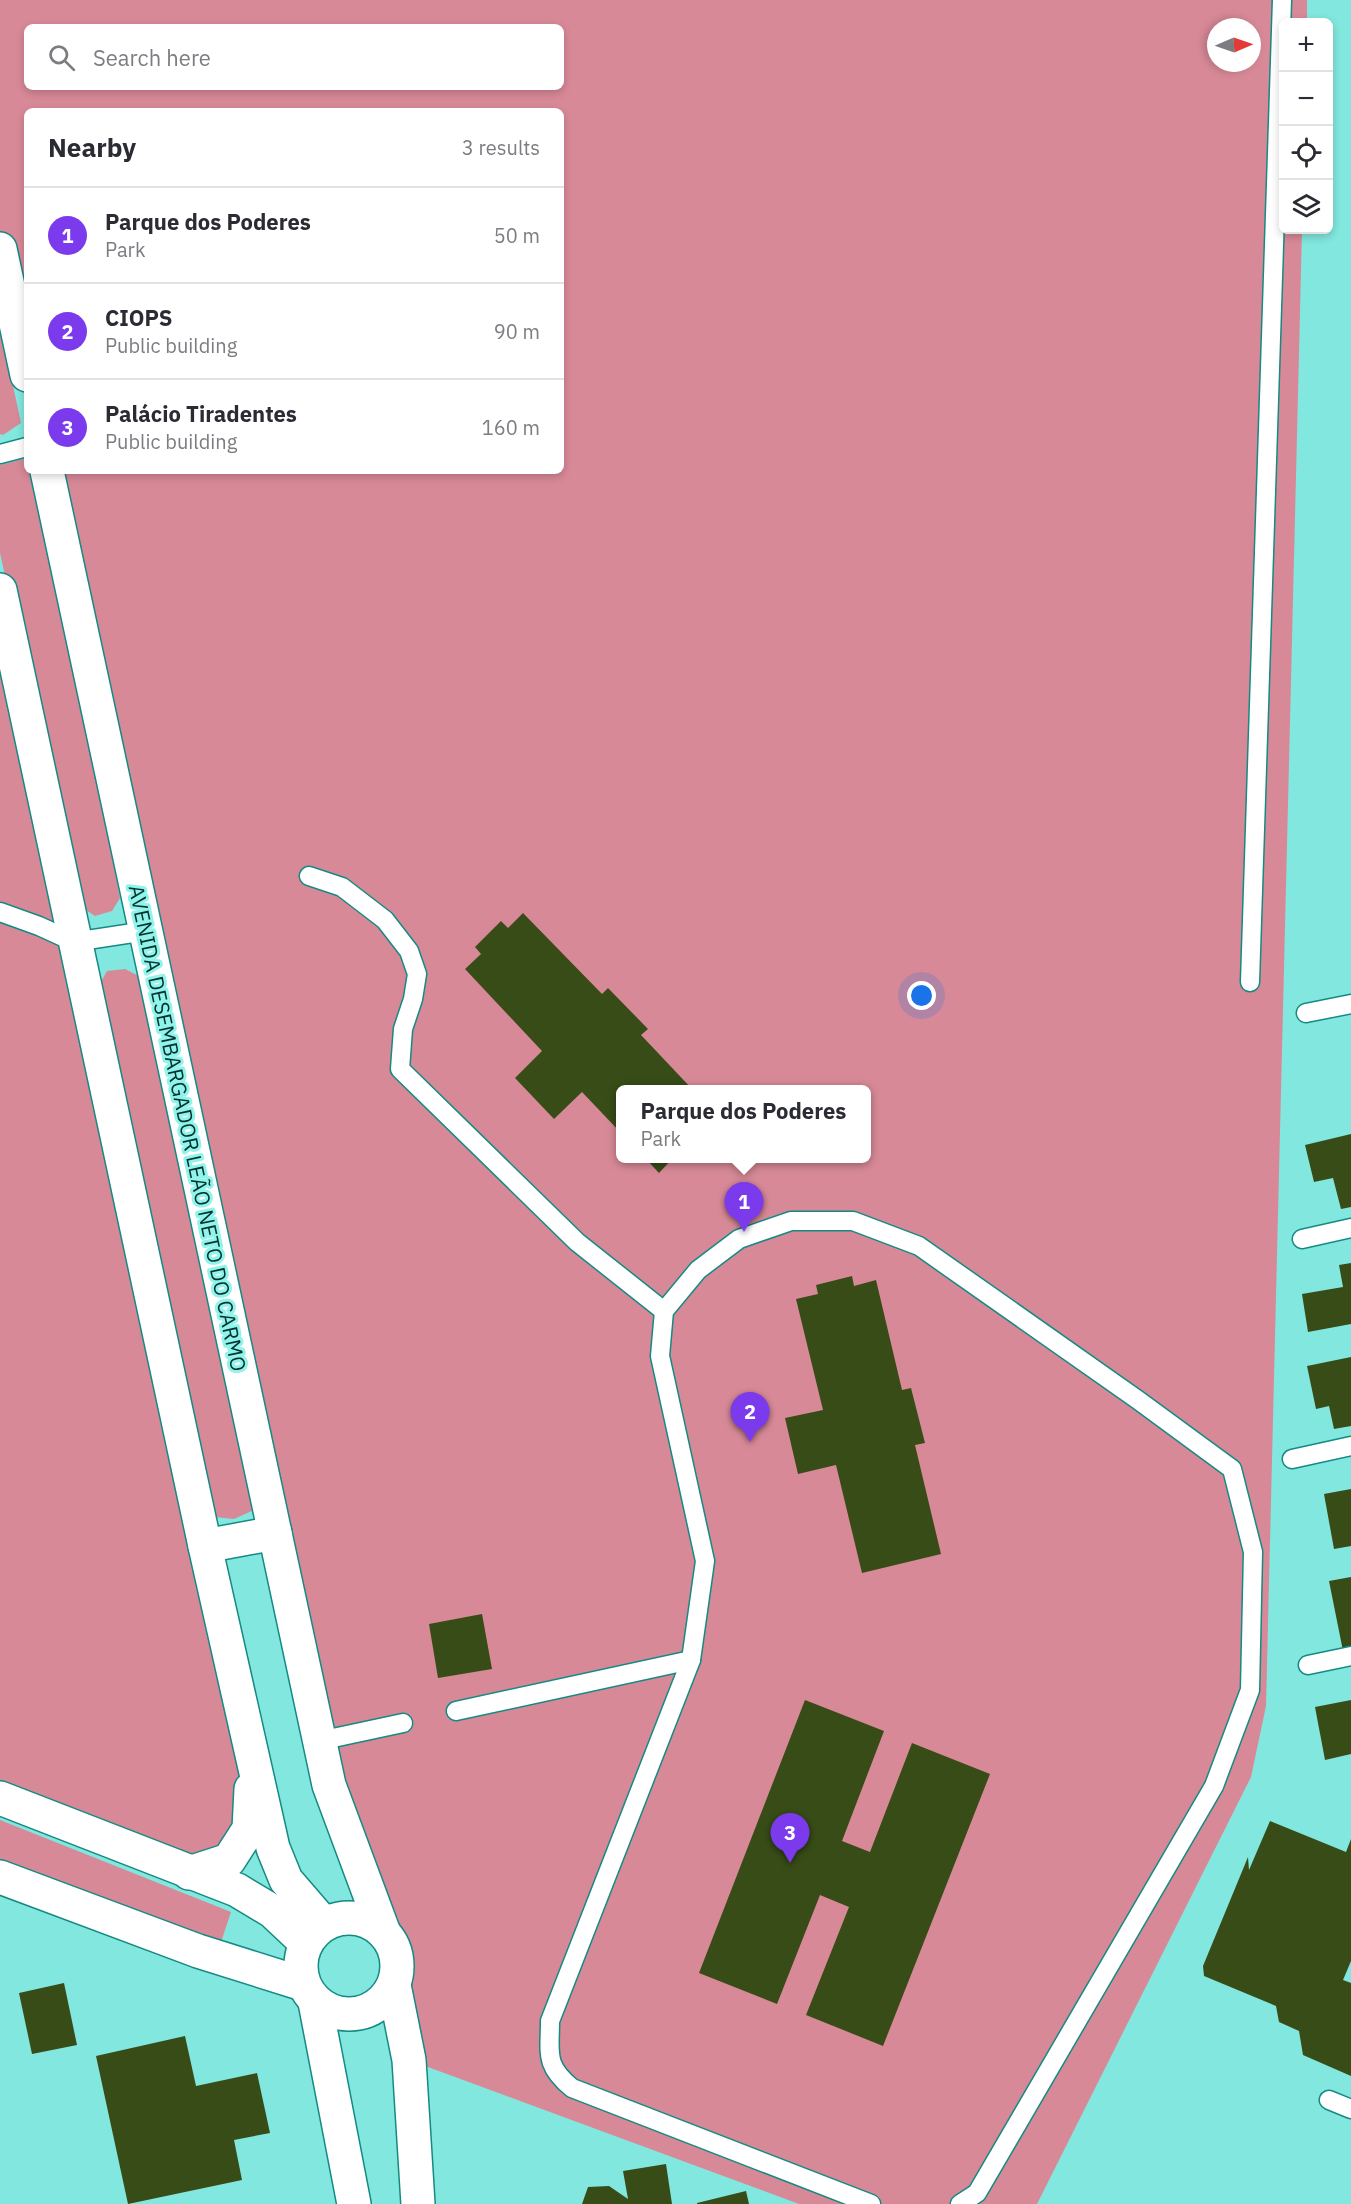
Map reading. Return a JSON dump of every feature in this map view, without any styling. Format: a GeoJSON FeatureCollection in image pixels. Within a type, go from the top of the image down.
{"type":"FeatureCollection","features":[{"type":"Feature","properties":{"kind":"main road"},"geometry":{"type":"LineString","coordinates":[[0,249],[24,361]]}},
{"type":"Feature","properties":{"kind":"main road","name":"AVENIDA DESEMBARGADOR LEÃO NETO DO CARMO"},"geometry":{"type":"LineString","coordinates":[[48,474],[328,1785],[384,1933]]}},
{"type":"Feature","properties":{"kind":"main road"},"geometry":{"type":"LineString","coordinates":[[0,590],[205,1546],[273,1848],[286,1880],[315,1934]]}},
{"type":"Feature","properties":{"kind":"main road"},"geometry":{"type":"LineString","coordinates":[[205,1546],[275,1533]]}},
{"type":"Feature","properties":{"kind":"main road"},"geometry":{"type":"LineString","coordinates":[[189,1873],[229,1860],[249,1829],[254,1756]]}},
{"type":"Feature","properties":{"kind":"main road"},"geometry":{"type":"LineString","coordinates":[[0,1798],[237,1890],[315,1934]]}},
{"type":"Feature","properties":{"kind":"main road"},"geometry":{"type":"LineString","coordinates":[[0,1877],[309,1993],[332,2012],[350,2015],[369,2011],[384,2001],[394,1985],[398,1967],[394,1949],[384,1933],[371,1923],[355,1918],[339,1918],[315,1934],[300,1964],[309,1993],[354,2204]]}},
{"type":"Feature","properties":{"kind":"main road"},"geometry":{"type":"LineString","coordinates":[[394,1985],[408,2060],[418,2204]]}},
{"type":"Feature","properties":{"kind":"lane"},"geometry":{"type":"LineString","coordinates":[[1250,982],[1282,0]]}},
{"type":"Feature","properties":{"kind":"lane"},"geometry":{"type":"LineString","coordinates":[[0,454],[24,448]]}},
{"type":"Feature","properties":{"kind":"lane"},"geometry":{"type":"LineString","coordinates":[[309,876],[342,887],[385,920],[409,951],[417,974],[413,999],[403,1029],[400,1069],[578,1242],[664,1311]]}},
{"type":"Feature","properties":{"kind":"lane"},"geometry":{"type":"LineString","coordinates":[[0,912],[74,942],[146,931]]}},
{"type":"Feature","properties":{"kind":"lane"},"geometry":{"type":"LineString","coordinates":[[1306,1013],[1351,1004]]}},
{"type":"Feature","properties":{"kind":"lane"},"geometry":{"type":"LineString","coordinates":[[871,2204],[572,2088],[558,2077],[550,2061],[550,2020],[691,1660],[705,1561],[660,1356],[664,1311],[698,1270],[739,1239],[791,1221],[853,1221],[919,1246],[1129,1394],[1232,1469],[1253,1552],[1250,1689],[1214,1786],[977,2193],[960,2204]]}},
{"type":"Feature","properties":{"kind":"lane"},"geometry":{"type":"LineString","coordinates":[[1302,1239],[1351,1228]]}},
{"type":"Feature","properties":{"kind":"lane"},"geometry":{"type":"LineString","coordinates":[[1292,1460],[1351,1446]]}},
{"type":"Feature","properties":{"kind":"lane"},"geometry":{"type":"LineString","coordinates":[[1308,1665],[1351,1656]]}},
{"type":"Feature","properties":{"kind":"lane"},"geometry":{"type":"LineString","coordinates":[[456,1712],[691,1660]]}},
{"type":"Feature","properties":{"kind":"lane"},"geometry":{"type":"LineString","coordinates":[[319,1741],[403,1723]]}},
{"type":"Feature","properties":{"kind":"lane"},"geometry":{"type":"LineString","coordinates":[[1329,2100],[1351,2109]]}},
{"type":"Feature","properties":{"kind":"shaded area"},"geometry":{"type":"Polygon","coordinates":[[[0,0],[1307,0],[1307,18],[1279,18],[1279,234],[1302,234],[1266,1706],[1251,1777],[1037,2204],[799,2204],[409,2060],[394,1985],[398,1967],[394,1949],[384,1933],[329,1785],[48,474],[564,474],[564,108],[24,108],[24,361],[0,249],[0,0]]]}},
{"type":"Feature","properties":{"kind":"shaded area"},"geometry":{"type":"Polygon","coordinates":[[[0,325],[21,423],[3,435],[0,434],[0,325]]]}},
{"type":"Feature","properties":{"kind":"shaded area"},"geometry":{"type":"Polygon","coordinates":[[[24,459],[24,474],[38,474],[120,898],[112,911],[95,916],[78,905],[0,553],[0,465],[24,459]]]}},
{"type":"Feature","properties":{"kind":"shaded area"},"geometry":{"type":"Polygon","coordinates":[[[0,590],[205,1546],[249,1829],[189,1873],[0,1798],[0,590]]]}},
{"type":"Feature","properties":{"kind":"shaded area"},"geometry":{"type":"Polygon","coordinates":[[[125,969],[139,976],[254,1510],[234,1519],[215,1517],[99,985],[107,971],[125,969]]]}},
{"type":"Feature","properties":{"kind":"shaded area"},"geometry":{"type":"Polygon","coordinates":[[[0,1820],[231,1912],[219,1948],[0,1866],[0,1820]]]}},
{"type":"Feature","properties":{"kind":"building"},"geometry":{"type":"Polygon","coordinates":[[[523,913],[602,994],[608,988],[648,1029],[641,1035],[688,1085],[616,1085],[616,1128],[582,1092],[554,1119],[515,1078],[542,1051],[465,969],[481,954],[475,947],[501,921],[508,928],[523,913]]]}},
{"type":"Feature","properties":{"kind":"building"},"geometry":{"type":"Polygon","coordinates":[[[1351,1134],[1351,1207],[1341,1209],[1333,1178],[1314,1182],[1305,1145],[1351,1134]]]}},
{"type":"Feature","properties":{"kind":"building"},"geometry":{"type":"Polygon","coordinates":[[[650,1163],[668,1163],[659,1173],[650,1163]]]}},
{"type":"Feature","properties":{"kind":"building"},"geometry":{"type":"Polygon","coordinates":[[[1351,1263],[1351,1324],[1308,1332],[1302,1294],[1343,1287],[1339,1265],[1351,1263]]]}},
{"type":"Feature","properties":{"kind":"building"},"geometry":{"type":"Polygon","coordinates":[[[852,1276],[854,1286],[876,1280],[902,1390],[911,1388],[925,1443],[915,1445],[941,1554],[862,1573],[836,1465],[798,1474],[785,1418],[823,1410],[796,1299],[818,1294],[816,1285],[852,1276]]]}},
{"type":"Feature","properties":{"kind":"building"},"geometry":{"type":"Polygon","coordinates":[[[1351,1357],[1351,1426],[1334,1429],[1329,1406],[1316,1409],[1307,1366],[1351,1357]]]}},
{"type":"Feature","properties":{"kind":"building"},"geometry":{"type":"Polygon","coordinates":[[[1351,1489],[1351,1546],[1334,1549],[1324,1494],[1351,1489]]]}},
{"type":"Feature","properties":{"kind":"building"},"geometry":{"type":"Polygon","coordinates":[[[1351,1577],[1351,1650],[1343,1651],[1329,1581],[1351,1577]]]}},
{"type":"Feature","properties":{"kind":"building"},"geometry":{"type":"Polygon","coordinates":[[[482,1614],[492,1669],[438,1678],[429,1624],[482,1614]]]}},
{"type":"Feature","properties":{"kind":"building"},"geometry":{"type":"Polygon","coordinates":[[[805,1700],[884,1731],[842,1841],[870,1852],[912,1743],[990,1774],[883,2046],[806,2015],[849,1907],[820,1895],[777,2004],[699,1973],[805,1700]]]}},
{"type":"Feature","properties":{"kind":"building"},"geometry":{"type":"Polygon","coordinates":[[[1351,1700],[1351,1754],[1325,1760],[1315,1707],[1351,1700]]]}},
{"type":"Feature","properties":{"kind":"building"},"geometry":{"type":"Polygon","coordinates":[[[1270,1821],[1346,1852],[1351,1839],[1351,1961],[1343,1980],[1351,1983],[1351,2076],[1303,2055],[1299,2031],[1279,2022],[1276,2006],[1204,1976],[1203,1966],[1248,1857],[1249,1870],[1270,1821]]]}},
{"type":"Feature","properties":{"kind":"building"},"geometry":{"type":"Polygon","coordinates":[[[64,1983],[77,2045],[32,2054],[19,1993],[64,1983]]]}},
{"type":"Feature","properties":{"kind":"building"},"geometry":{"type":"Polygon","coordinates":[[[185,2036],[196,2086],[257,2073],[270,2133],[234,2140],[242,2180],[128,2204],[96,2056],[185,2036]]]}},
{"type":"Feature","properties":{"kind":"building"},"geometry":{"type":"Polygon","coordinates":[[[666,2164],[672,2204],[582,2204],[588,2187],[609,2186],[628,2199],[623,2171],[666,2164]]]}},
{"type":"Feature","properties":{"kind":"building"},"geometry":{"type":"Polygon","coordinates":[[[746,2191],[749,2204],[697,2204],[697,2203],[746,2191]]]}},
{"type":"Feature","properties":{"kind":"place","name":"Parque dos Poderes"},"geometry":{"type":"Point","coordinates":[744,1232]}},
{"type":"Feature","properties":{"kind":"place","name":"CIOPS"},"geometry":{"type":"Point","coordinates":[750,1442]}},
{"type":"Feature","properties":{"kind":"place","name":"Palácio Tiradentes"},"geometry":{"type":"Point","coordinates":[790,1863]}}]}
